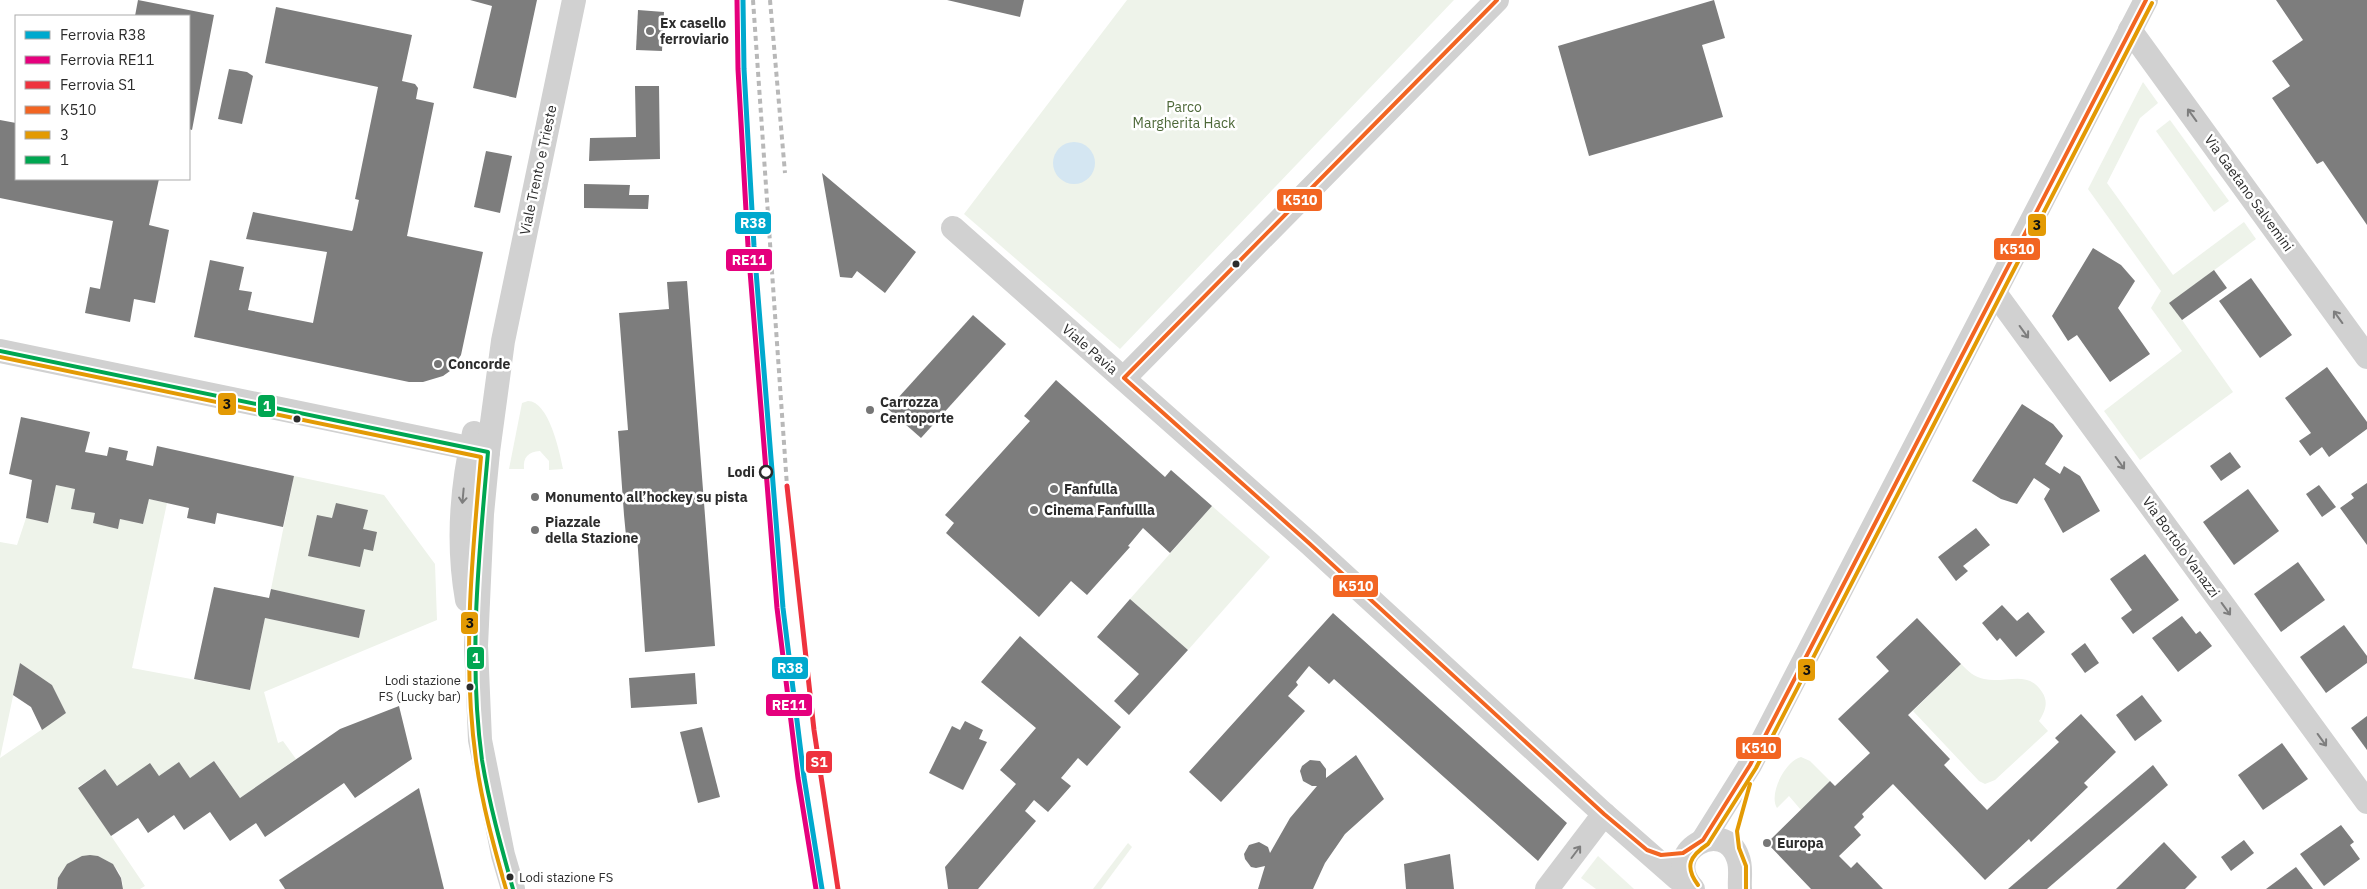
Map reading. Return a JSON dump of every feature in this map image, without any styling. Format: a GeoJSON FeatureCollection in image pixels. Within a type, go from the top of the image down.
{"type":"FeatureCollection","features":[{"type":"Feature","properties":{"kind":"street","name":"Viale Trento e Trieste"},"geometry":{"type":"LineString","coordinates":[[479,450],[574,0]]}},
{"type":"Feature","properties":{"kind":"street"},"geometry":{"type":"LineString","coordinates":[[1124,378],[1497,0]]}},
{"type":"Feature","properties":{"kind":"street"},"geometry":{"type":"LineString","coordinates":[[1693,889],[1684,872],[1684,863],[1750,765],[2146,0]]}},
{"type":"Feature","properties":{"kind":"street","name":"Via Gaetano Salvemini"},"geometry":{"type":"LineString","coordinates":[[2130,30],[2367,357]]}},
{"type":"Feature","properties":{"kind":"street","name":"Viale Pavia"},"geometry":{"type":"LineString","coordinates":[[952,228],[1310,544],[1604,814],[1647,850]]}},
{"type":"Feature","properties":{"kind":"street","name":"Via Bortolo Vanazzi"},"geometry":{"type":"LineString","coordinates":[[1995,293],[2367,802]]}},
{"type":"Feature","properties":{"kind":"street"},"geometry":{"type":"LineString","coordinates":[[0,351],[479,450],[482,514],[476,646],[481,747],[503,855],[513,889]]}},
{"type":"Feature","properties":{"kind":"street"},"geometry":{"type":"LineString","coordinates":[[1736,885],[1740,867],[1733,849],[1732,818],[1750,765]]}},
{"type":"Feature","properties":{"kind":"street"},"geometry":{"type":"LineString","coordinates":[[1547,889],[1604,814]]}},
{"type":"Feature","properties":{"kind":"street"},"geometry":{"type":"LineString","coordinates":[[1647,850],[1677,855],[1696,845],[1718,840],[1726,843],[1733,849]]}},
{"type":"Feature","properties":{"kind":"street"},"geometry":{"type":"LineString","coordinates":[[1647,850],[1677,878],[1693,889]]}},
{"type":"Feature","properties":{"kind":"street"},"geometry":{"type":"LineString","coordinates":[[501,889],[503,855]]}},
{"type":"Feature","properties":{"kind":"green space","name":"Parco Margherita Hack"},"geometry":{"type":"Polygon","coordinates":[[[1127,0],[1454,0],[1120,349],[964,214],[1127,0]]]}},
{"type":"Feature","properties":{"kind":"green space"},"geometry":{"type":"Polygon","coordinates":[[[2143,82],[2158,103],[2140,118],[2107,183],[2173,275],[2244,222],[2256,239],[2170,303],[2233,392],[2140,460],[2104,411],[2182,351],[2151,308],[2161,291],[2088,189],[2143,82]]]}},
{"type":"Feature","properties":{"kind":"green space"},"geometry":{"type":"Polygon","coordinates":[[[2170,120],[2229,201],[2214,212],[2156,131],[2170,120]]]}},
{"type":"Feature","properties":{"kind":"green space"},"geometry":{"type":"Polygon","coordinates":[[[528,401],[535,403],[548,418],[563,469],[549,470],[549,461],[540,451],[532,453],[525,458],[524,469],[509,469],[522,403],[528,401]]]}},
{"type":"Feature","properties":{"kind":"green space"},"geometry":{"type":"Polygon","coordinates":[[[294,476],[384,495],[435,564],[437,620],[264,692],[278,743],[283,741],[296,759],[240,798],[214,761],[190,778],[159,776],[117,786],[105,769],[78,787],[145,886],[140,889],[123,889],[120,875],[113,865],[102,859],[90,857],[78,859],[68,865],[60,875],[57,889],[0,889],[0,758],[0,542],[17,545],[26,518],[48,523],[56,485],[75,489],[71,509],[95,513],[118,528],[120,519],[143,523],[149,499],[167,503],[132,668],[250,690],[265,618],[359,638],[365,611],[271,589],[294,476]],[[20,663],[0,758],[66,713],[52,685],[20,663]]]}},
{"type":"Feature","properties":{"kind":"green space"},"geometry":{"type":"Polygon","coordinates":[[[1212,506],[1270,557],[1188,650],[1130,599],[1212,506]]]}},
{"type":"Feature","properties":{"kind":"green space"},"geometry":{"type":"Polygon","coordinates":[[[1961,664],[1974,675],[1984,679],[2023,679],[2030,681],[2042,692],[2046,703],[2039,721],[2048,731],[1995,780],[1985,784],[1979,781],[1913,711],[1961,664]]]}},
{"type":"Feature","properties":{"kind":"green space"},"geometry":{"type":"Polygon","coordinates":[[[1801,757],[1810,761],[1830,781],[1801,810],[1789,796],[1777,808],[1775,795],[1780,778],[1795,759],[1801,757]]]}},
{"type":"Feature","properties":{"kind":"green space"},"geometry":{"type":"Polygon","coordinates":[[[1128,843],[1132,847],[1101,889],[1093,889],[1128,843]]]}},
{"type":"Feature","properties":{"kind":"green space"},"geometry":{"type":"Polygon","coordinates":[[[1598,856],[1634,889],[1596,889],[1581,878],[1598,856]]]}},
{"type":"Feature","properties":{"kind":"water"},"geometry":{"type":"Polygon","coordinates":[[[1078,142],[1086,145],[1092,151],[1095,163],[1092,175],[1086,181],[1070,184],[1062,181],[1056,175],[1053,159],[1056,151],[1062,145],[1078,142]]]}},
{"type":"Feature","properties":{"kind":"building"},"geometry":{"type":"Polygon","coordinates":[[[138,0],[214,15],[192,130],[190,129],[190,15],[135,15],[138,0]]]}},
{"type":"Feature","properties":{"kind":"building"},"geometry":{"type":"Polygon","coordinates":[[[470,0],[537,0],[516,98],[473,88],[492,6],[470,0]]]}},
{"type":"Feature","properties":{"kind":"building"},"geometry":{"type":"Polygon","coordinates":[[[947,0],[1024,0],[1020,17],[947,0]]]}},
{"type":"Feature","properties":{"kind":"building"},"geometry":{"type":"Polygon","coordinates":[[[1714,0],[1725,38],[1702,45],[1723,117],[1589,156],[1558,46],[1714,0]]]}},
{"type":"Feature","properties":{"kind":"building"},"geometry":{"type":"Polygon","coordinates":[[[2276,0],[2367,0],[2367,225],[2323,161],[2317,164],[2272,98],[2290,86],[2272,61],[2303,40],[2276,0]]]}},
{"type":"Feature","properties":{"kind":"building"},"geometry":{"type":"Polygon","coordinates":[[[276,7],[412,35],[402,81],[415,84],[418,88],[416,99],[434,103],[407,236],[483,252],[461,355],[450,371],[443,376],[423,382],[409,382],[194,337],[210,260],[244,267],[239,290],[252,292],[248,310],[313,323],[327,252],[246,239],[253,212],[352,231],[353,229],[359,200],[355,199],[378,87],[265,63],[276,7]]]}},
{"type":"Feature","properties":{"kind":"building","name":"Ex casello ferroviario"},"geometry":{"type":"Polygon","coordinates":[[[638,10],[664,12],[662,51],[636,50],[638,10]]]}},
{"type":"Feature","properties":{"kind":"building"},"geometry":{"type":"Polygon","coordinates":[[[229,69],[247,72],[253,76],[242,124],[218,119],[229,69]]]}},
{"type":"Feature","properties":{"kind":"building"},"geometry":{"type":"Polygon","coordinates":[[[635,86],[659,86],[660,159],[589,161],[590,138],[636,137],[635,86]]]}},
{"type":"Feature","properties":{"kind":"building"},"geometry":{"type":"Polygon","coordinates":[[[0,120],[15,123],[15,180],[159,180],[149,225],[169,230],[155,303],[134,299],[130,322],[85,313],[90,287],[100,289],[113,221],[0,198],[0,120]]]}},
{"type":"Feature","properties":{"kind":"building"},"geometry":{"type":"Polygon","coordinates":[[[486,151],[512,156],[500,213],[474,207],[486,151]]]}},
{"type":"Feature","properties":{"kind":"building"},"geometry":{"type":"Polygon","coordinates":[[[822,173],[916,252],[885,293],[857,271],[852,278],[840,277],[822,173]]]}},
{"type":"Feature","properties":{"kind":"building"},"geometry":{"type":"Polygon","coordinates":[[[584,184],[630,185],[629,195],[649,195],[648,209],[584,208],[584,184]]]}},
{"type":"Feature","properties":{"kind":"building"},"geometry":{"type":"Polygon","coordinates":[[[2093,248],[2121,265],[2135,281],[2118,308],[2150,354],[2110,382],[2077,335],[2068,341],[2052,316],[2093,248]]]}},
{"type":"Feature","properties":{"kind":"building"},"geometry":{"type":"Polygon","coordinates":[[[2214,270],[2227,288],[2182,320],[2169,303],[2214,270]]]}},
{"type":"Feature","properties":{"kind":"building"},"geometry":{"type":"Polygon","coordinates":[[[2251,278],[2292,335],[2260,358],[2219,301],[2251,278]]]}},
{"type":"Feature","properties":{"kind":"building"},"geometry":{"type":"Polygon","coordinates":[[[687,281],[715,646],[645,652],[637,535],[626,536],[624,515],[618,431],[628,430],[619,313],[669,309],[667,282],[687,281]]]}},
{"type":"Feature","properties":{"kind":"building"},"geometry":{"type":"Polygon","coordinates":[[[973,315],[1006,344],[921,438],[888,409],[973,315]]]}},
{"type":"Feature","properties":{"kind":"building"},"geometry":{"type":"Polygon","coordinates":[[[2327,367],[2367,422],[2367,429],[2329,457],[2322,447],[2310,456],[2299,441],[2311,433],[2285,398],[2327,367]]]}},
{"type":"Feature","properties":{"kind":"building"},"geometry":{"type":"Polygon","coordinates":[[[1056,380],[1165,477],[1171,470],[1212,506],[1170,553],[1143,528],[1128,546],[1130,547],[1087,595],[1071,581],[1039,617],[946,533],[954,523],[945,515],[1030,421],[1024,416],[1056,380]]]}},
{"type":"Feature","properties":{"kind":"building"},"geometry":{"type":"Polygon","coordinates":[[[2022,404],[2053,424],[2063,436],[2045,464],[2060,474],[2064,466],[2080,476],[2100,511],[2063,533],[2044,499],[2050,489],[2034,478],[2017,504],[2001,499],[1972,481],[2022,404]]]}},
{"type":"Feature","properties":{"kind":"building"},"geometry":{"type":"Polygon","coordinates":[[[21,417],[90,432],[85,452],[107,456],[109,447],[128,451],[126,460],[153,466],[157,446],[294,476],[283,527],[217,513],[215,524],[187,518],[189,508],[149,499],[143,524],[120,519],[118,529],[93,523],[95,513],[71,509],[75,489],[56,485],[48,523],[26,518],[32,480],[9,474],[21,417]]]}},
{"type":"Feature","properties":{"kind":"building"},"geometry":{"type":"Polygon","coordinates":[[[2230,452],[2241,467],[2221,481],[2210,466],[2230,452]]]}},
{"type":"Feature","properties":{"kind":"building"},"geometry":{"type":"Polygon","coordinates":[[[2367,483],[2367,545],[2340,508],[2354,498],[2351,494],[2367,483]]]}},
{"type":"Feature","properties":{"kind":"building"},"geometry":{"type":"Polygon","coordinates":[[[2319,485],[2336,507],[2322,517],[2306,494],[2319,485]]]}},
{"type":"Feature","properties":{"kind":"building"},"geometry":{"type":"Polygon","coordinates":[[[2248,489],[2279,531],[2234,565],[2203,522],[2248,489]]]}},
{"type":"Feature","properties":{"kind":"building"},"geometry":{"type":"Polygon","coordinates":[[[336,503],[368,510],[363,529],[377,532],[373,551],[364,549],[360,567],[308,556],[317,515],[332,518],[336,503]]]}},
{"type":"Feature","properties":{"kind":"building"},"geometry":{"type":"Polygon","coordinates":[[[1976,528],[1990,545],[1963,566],[1968,571],[1956,581],[1938,557],[1976,528]]]}},
{"type":"Feature","properties":{"kind":"building"},"geometry":{"type":"Polygon","coordinates":[[[2145,554],[2179,600],[2133,634],[2121,618],[2132,610],[2110,579],[2145,554]]]}},
{"type":"Feature","properties":{"kind":"building"},"geometry":{"type":"Polygon","coordinates":[[[2298,562],[2325,600],[2281,632],[2254,594],[2298,562]]]}},
{"type":"Feature","properties":{"kind":"building"},"geometry":{"type":"Polygon","coordinates":[[[214,587],[269,598],[271,589],[365,610],[359,638],[265,618],[250,690],[194,679],[214,587]]]}},
{"type":"Feature","properties":{"kind":"building"},"geometry":{"type":"Polygon","coordinates":[[[1130,599],[1188,650],[1129,715],[1114,701],[1139,674],[1097,637],[1130,599]]]}},
{"type":"Feature","properties":{"kind":"building"},"geometry":{"type":"Polygon","coordinates":[[[2002,605],[2017,621],[2028,612],[2045,632],[2016,657],[2000,638],[1997,641],[1982,623],[2002,605]]]}},
{"type":"Feature","properties":{"kind":"building"},"geometry":{"type":"Polygon","coordinates":[[[1333,613],[1567,823],[1538,861],[1334,679],[1329,684],[1309,666],[1296,682],[1298,685],[1288,696],[1305,711],[1221,802],[1189,772],[1333,613]]]}},
{"type":"Feature","properties":{"kind":"building"},"geometry":{"type":"Polygon","coordinates":[[[2182,616],[2196,634],[2200,631],[2212,646],[2178,672],[2152,638],[2182,616]]]}},
{"type":"Feature","properties":{"kind":"building"},"geometry":{"type":"Polygon","coordinates":[[[1917,618],[1961,664],[1908,715],[1950,759],[1944,765],[1987,810],[2059,742],[2055,738],[2081,714],[2116,752],[2084,783],[2088,787],[2031,842],[2029,839],[1985,880],[1893,784],[1862,814],[1864,817],[1854,827],[1861,835],[1839,856],[1851,868],[1857,862],[1883,889],[1811,889],[1767,843],[1830,781],[1835,786],[1870,753],[1838,719],[1889,671],[1876,657],[1917,618]]]}},
{"type":"Feature","properties":{"kind":"building"},"geometry":{"type":"Polygon","coordinates":[[[2344,625],[2367,656],[2367,663],[2326,693],[2300,657],[2344,625]]]}},
{"type":"Feature","properties":{"kind":"building"},"geometry":{"type":"Polygon","coordinates":[[[1020,636],[1121,727],[1087,766],[1078,758],[1061,778],[1071,786],[1048,812],[1034,800],[1025,811],[1036,821],[978,889],[948,889],[945,867],[1016,784],[1000,770],[1036,728],[981,682],[1020,636]]]}},
{"type":"Feature","properties":{"kind":"building"},"geometry":{"type":"Polygon","coordinates":[[[2085,643],[2099,663],[2085,673],[2071,654],[2085,643]]]}},
{"type":"Feature","properties":{"kind":"building"},"geometry":{"type":"Polygon","coordinates":[[[20,663],[52,685],[66,713],[42,730],[31,707],[13,695],[20,663]]]}},
{"type":"Feature","properties":{"kind":"building"},"geometry":{"type":"Polygon","coordinates":[[[695,673],[697,704],[631,708],[629,678],[695,673]]]}},
{"type":"Feature","properties":{"kind":"building"},"geometry":{"type":"Polygon","coordinates":[[[2142,695],[2162,721],[2135,741],[2116,715],[2142,695]]]}},
{"type":"Feature","properties":{"kind":"building"},"geometry":{"type":"Polygon","coordinates":[[[399,706],[412,759],[355,798],[344,783],[265,837],[256,823],[230,841],[210,812],[184,830],[174,815],[148,833],[138,818],[111,836],[78,788],[105,769],[117,786],[150,763],[159,776],[179,762],[190,778],[214,761],[240,798],[340,729],[399,706]]]}},
{"type":"Feature","properties":{"kind":"building"},"geometry":{"type":"Polygon","coordinates":[[[2367,716],[2367,750],[2351,728],[2367,716]]]}},
{"type":"Feature","properties":{"kind":"building"},"geometry":{"type":"Polygon","coordinates":[[[965,721],[983,730],[979,739],[987,742],[963,790],[929,773],[952,726],[960,730],[965,721]]]}},
{"type":"Feature","properties":{"kind":"building"},"geometry":{"type":"Polygon","coordinates":[[[702,727],[720,797],[698,803],[680,732],[702,727]]]}},
{"type":"Feature","properties":{"kind":"building"},"geometry":{"type":"Polygon","coordinates":[[[2282,743],[2308,779],[2263,810],[2238,775],[2282,743]]]}},
{"type":"Feature","properties":{"kind":"building"},"geometry":{"type":"Polygon","coordinates":[[[1356,755],[1384,799],[1345,834],[1325,863],[1313,889],[1258,889],[1265,866],[1251,867],[1244,854],[1249,845],[1259,842],[1268,847],[1270,853],[1290,818],[1317,786],[1312,786],[1303,781],[1300,771],[1302,766],[1310,760],[1320,761],[1326,769],[1326,778],[1356,755]]]}},
{"type":"Feature","properties":{"kind":"building"},"geometry":{"type":"Polygon","coordinates":[[[2153,765],[2168,785],[2047,889],[2008,889],[2153,765]]]}},
{"type":"Feature","properties":{"kind":"building"},"geometry":{"type":"Polygon","coordinates":[[[419,788],[444,889],[285,889],[279,880],[419,788]]]}},
{"type":"Feature","properties":{"kind":"building"},"geometry":{"type":"Polygon","coordinates":[[[2341,825],[2354,842],[2350,845],[2360,859],[2324,886],[2300,854],[2341,825]]]}},
{"type":"Feature","properties":{"kind":"building"},"geometry":{"type":"Polygon","coordinates":[[[2244,840],[2254,853],[2231,871],[2221,857],[2244,840]]]}},
{"type":"Feature","properties":{"kind":"building"},"geometry":{"type":"Polygon","coordinates":[[[2164,842],[2197,877],[2185,889],[2116,889],[2164,842]]]}},
{"type":"Feature","properties":{"kind":"building"},"geometry":{"type":"Polygon","coordinates":[[[1450,854],[1454,889],[1406,889],[1404,864],[1450,854]]]}},
{"type":"Feature","properties":{"kind":"building"},"geometry":{"type":"Polygon","coordinates":[[[82,856],[98,856],[113,864],[121,878],[123,889],[57,889],[58,878],[67,864],[82,856]]]}},
{"type":"Feature","properties":{"kind":"building"},"geometry":{"type":"Polygon","coordinates":[[[2296,867],[2313,889],[2266,889],[2296,867]]]}},
{"type":"Feature","properties":{"kind":"railway"},"geometry":{"type":"LineString","coordinates":[[753,0],[787,486]]}},
{"type":"Feature","properties":{"kind":"railway"},"geometry":{"type":"LineString","coordinates":[[770,0],[785,173]]}},
{"type":"Feature","properties":{"kind":"rail line","name":"RE11"},"geometry":{"type":"LineString","coordinates":[[737,0],[738,69],[748,246],[777,608],[798,778],[816,889]]}},
{"type":"Feature","properties":{"kind":"rail line","name":"R38"},"geometry":{"type":"LineString","coordinates":[[743,0],[744,69],[754,246],[783,608],[804,777],[822,889]]}},
{"type":"Feature","properties":{"kind":"rail line","name":"S1"},"geometry":{"type":"LineString","coordinates":[[787,486],[814,730],[838,889]]}},
{"type":"Feature","properties":{"kind":"transit line","name":"K510"},"geometry":{"type":"LineString","coordinates":[[1497,0],[1124,378],[1310,544],[1604,814],[1647,850],[1661,855],[1683,853],[1703,840],[1750,765],[2146,0]]}},
{"type":"Feature","properties":{"kind":"transit line","name":"3"},"geometry":{"type":"LineString","coordinates":[[1698,885],[1690,867],[1693,857],[1708,844],[1756,768],[2152,3]]}},
{"type":"Feature","properties":{"kind":"transit line","name":"1"},"geometry":{"type":"LineString","coordinates":[[0,351],[488,452],[476,606],[475,645],[478,722],[488,792],[513,889]]}},
{"type":"Feature","properties":{"kind":"transit line","name":"3"},"geometry":{"type":"LineString","coordinates":[[0,357],[481,457],[474,532],[470,608],[469,647],[472,722],[482,793],[506,889]]}},
{"type":"Feature","properties":{"kind":"transit line","name":"3"},"geometry":{"type":"LineString","coordinates":[[1746,889],[1746,866],[1739,848],[1737,831],[1750,784]]}},
{"type":"Feature","properties":{"kind":"place","name":"Ex casello ferroviario"},"geometry":{"type":"Point","coordinates":[650,31]}},
{"type":"Feature","properties":{"kind":"place","name":"Concorde"},"geometry":{"type":"Point","coordinates":[438,364]}},
{"type":"Feature","properties":{"kind":"place","name":"Carrozza Centoporte"},"geometry":{"type":"Point","coordinates":[870,410]}},
{"type":"Feature","properties":{"kind":"place","name":"Lodi"},"geometry":{"type":"Point","coordinates":[766,472]}},
{"type":"Feature","properties":{"kind":"place","name":"Fanfulla"},"geometry":{"type":"Point","coordinates":[1054,489]}},
{"type":"Feature","properties":{"kind":"place","name":"Monumento all’hockey su pista"},"geometry":{"type":"Point","coordinates":[535,497]}},
{"type":"Feature","properties":{"kind":"place","name":"Cinema Fanfullla"},"geometry":{"type":"Point","coordinates":[1034,510]}},
{"type":"Feature","properties":{"kind":"place","name":"Piazzale della Stazione"},"geometry":{"type":"Point","coordinates":[535,530]}},
{"type":"Feature","properties":{"kind":"place","name":"Lodi stazione FS (Lucky bar)"},"geometry":{"type":"Point","coordinates":[470,687]}},
{"type":"Feature","properties":{"kind":"place","name":"Europa"},"geometry":{"type":"Point","coordinates":[1767,843]}},
{"type":"Feature","properties":{"kind":"place","name":"Lodi stazione FS"},"geometry":{"type":"Point","coordinates":[510,877]}}]}
